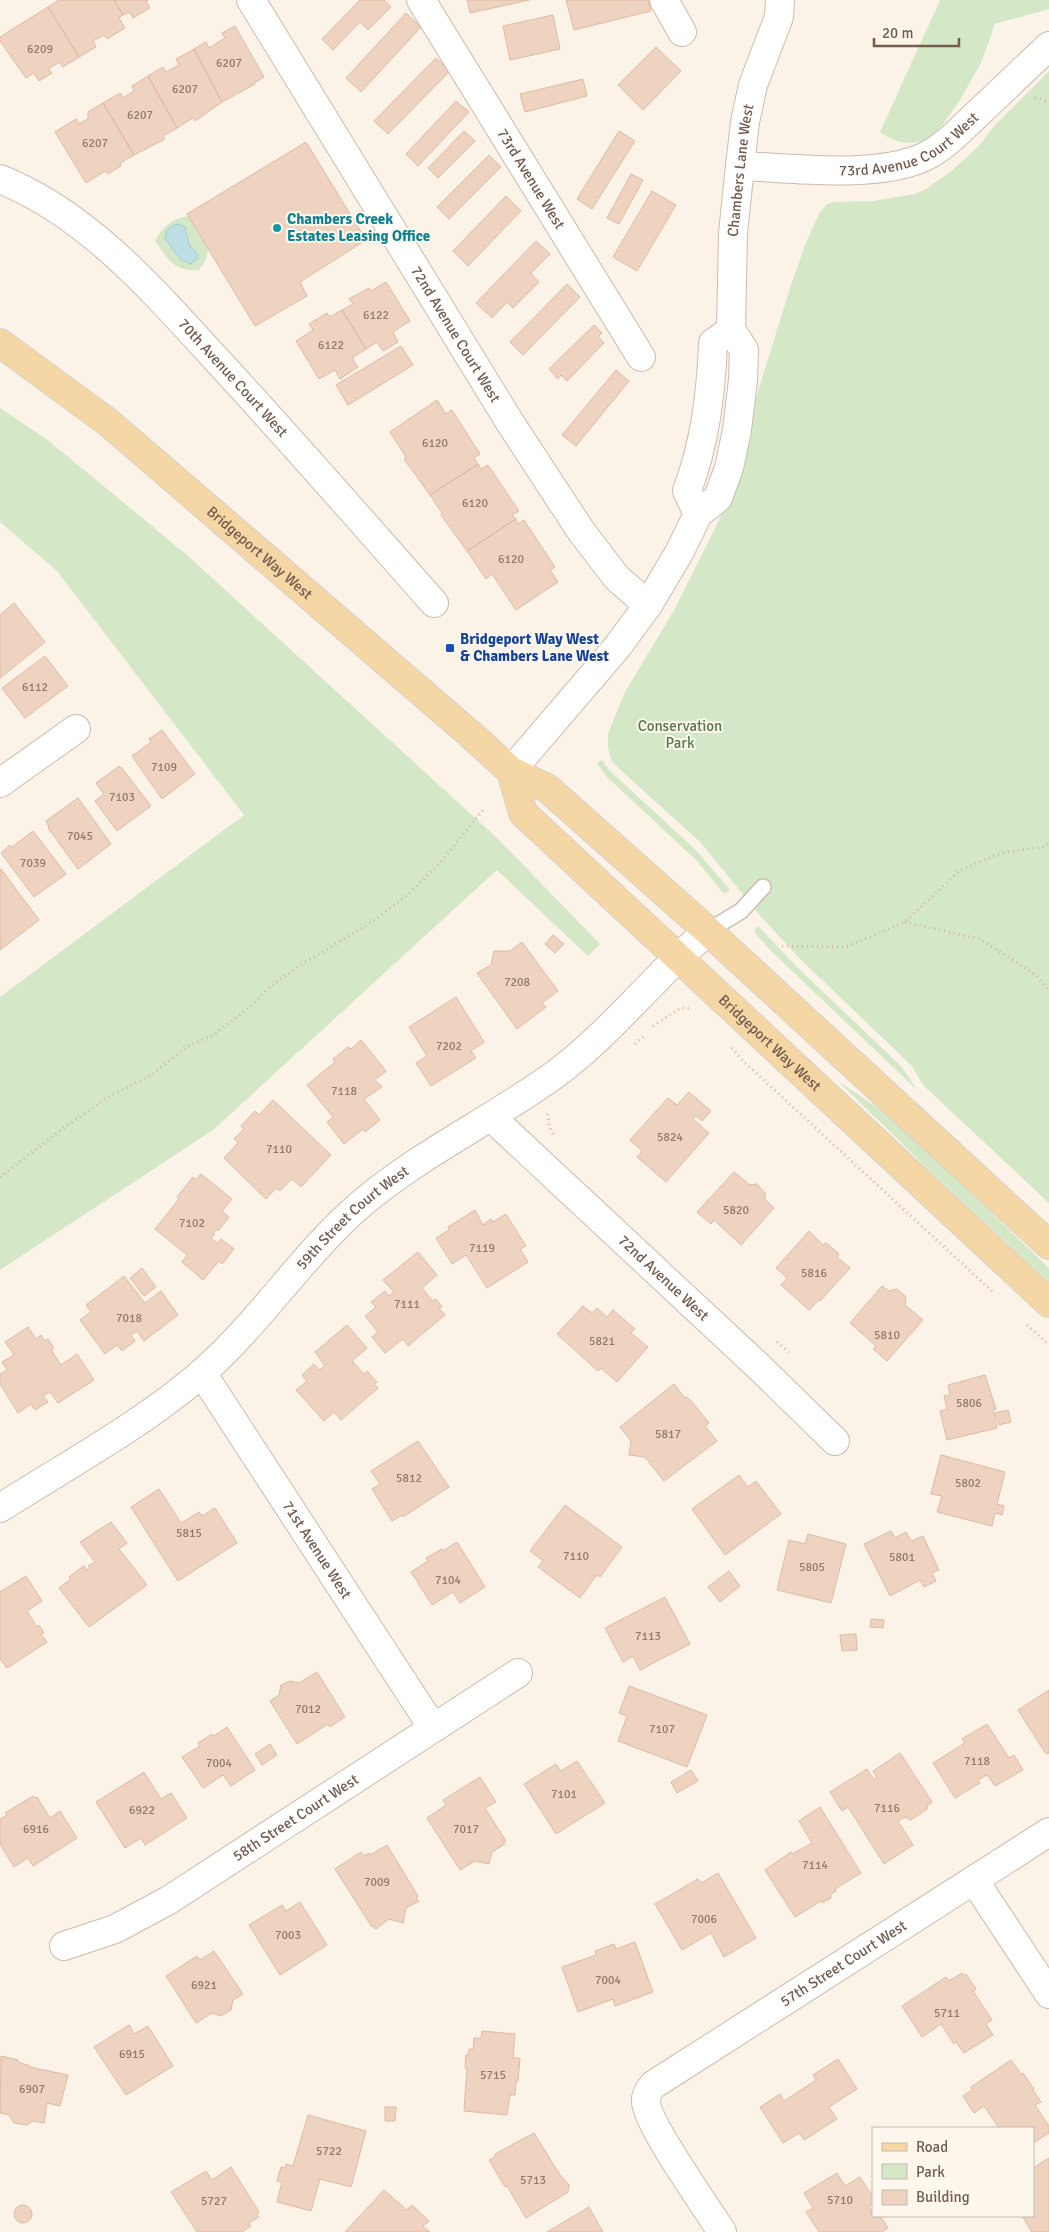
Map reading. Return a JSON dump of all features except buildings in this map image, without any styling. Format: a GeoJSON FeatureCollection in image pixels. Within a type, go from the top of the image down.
{"type":"FeatureCollection","features":[{"type":"Feature","properties":{"kind":"main road","name":"Bridgeport Way West"},"geometry":{"type":"LineString","coordinates":[[0,343],[117,429],[456,721],[511,771],[547,788],[708,931],[1049,1245]]}},
{"type":"Feature","properties":{"kind":"main road","name":"Bridgeport Way West"},"geometry":{"type":"LineString","coordinates":[[511,771],[523,813],[1049,1303]]}},
{"type":"Feature","properties":{"kind":"street","name":"72nd Avenue Court West"},"geometry":{"type":"LineString","coordinates":[[251,0],[509,421],[581,531],[617,578],[648,605]]}},
{"type":"Feature","properties":{"kind":"street","name":"73rd Avenue West"},"geometry":{"type":"LineString","coordinates":[[421,0],[641,357]]}},
{"type":"Feature","properties":{"kind":"street"},"geometry":{"type":"LineString","coordinates":[[664,0],[682,32]]}},
{"type":"Feature","properties":{"kind":"street","name":"Chambers Lane West"},"geometry":{"type":"LineString","coordinates":[[511,771],[618,646],[648,605],[679,553],[698,514],[687,491],[698,461],[706,422],[713,343],[731,330],[733,233],[745,122],[753,85],[780,8],[802,0]]}},
{"type":"Feature","properties":{"kind":"street","name":"73rd Avenue Court West"},"geometry":{"type":"LineString","coordinates":[[740,166],[866,170],[904,164],[923,157],[938,150],[953,137],[1049,46]]}},
{"type":"Feature","properties":{"kind":"street","name":"70th Avenue Court West"},"geometry":{"type":"LineString","coordinates":[[2,186],[47,203],[92,234],[151,289],[301,451],[434,603]]}},
{"type":"Feature","properties":{"kind":"street"},"geometry":{"type":"LineString","coordinates":[[0,782],[76,729]]}},
{"type":"Feature","properties":{"kind":"street","name":"59th Street Court West"},"geometry":{"type":"LineString","coordinates":[[0,1508],[145,1415],[202,1372],[248,1327],[350,1214],[405,1171],[558,1072],[599,1038],[679,957],[708,931]]}},
{"type":"Feature","properties":{"kind":"street","name":"72nd Avenue West"},"geometry":{"type":"LineString","coordinates":[[491,1117],[836,1441]]}},
{"type":"Feature","properties":{"kind":"street","name":"71st Avenue West"},"geometry":{"type":"LineString","coordinates":[[202,1372],[433,1728]]}},
{"type":"Feature","properties":{"kind":"street","name":"58th Street Court West"},"geometry":{"type":"LineString","coordinates":[[64,1946],[115,1929],[169,1900],[518,1673]]}},
{"type":"Feature","properties":{"kind":"street","name":"57th Street Court West"},"geometry":{"type":"LineString","coordinates":[[722,2232],[662,2138],[648,2112],[645,2101],[649,2090],[658,2081],[1049,1832]]}},
{"type":"Feature","properties":{"kind":"street"},"geometry":{"type":"LineString","coordinates":[[974,1880],[1049,1994]]}},
{"type":"Feature","properties":{"kind":"lane"},"geometry":{"type":"LineString","coordinates":[[708,931],[741,911],[763,886]]}},
{"type":"Feature","properties":{"kind":"path"},"geometry":{"type":"LineString","coordinates":[[0,1177],[65,1127],[110,1096],[153,1074],[186,1047],[215,1034],[250,1007],[272,985],[304,963],[369,924],[406,896],[438,865],[484,809]]}},
{"type":"Feature","properties":{"kind":"path"},"geometry":{"type":"LineString","coordinates":[[782,946],[846,947],[905,922],[959,871],[1001,853],[1042,847],[1049,844]]}},
{"type":"Feature","properties":{"kind":"path"},"geometry":{"type":"LineString","coordinates":[[905,922],[980,939],[1036,974],[1049,991]]}},
{"type":"Feature","properties":{"kind":"path"},"geometry":{"type":"LineString","coordinates":[[634,1046],[655,1024],[681,1008],[698,1010]]}},
{"type":"Feature","properties":{"kind":"path"},"geometry":{"type":"LineString","coordinates":[[730,1046],[743,1061],[998,1297]]}},
{"type":"Feature","properties":{"kind":"path"},"geometry":{"type":"LineString","coordinates":[[549,1107],[549,1126],[560,1143]]}},
{"type":"Feature","properties":{"kind":"path"},"geometry":{"type":"LineString","coordinates":[[1027,1324],[1049,1345]]}},
{"type":"Feature","properties":{"kind":"path"},"geometry":{"type":"LineString","coordinates":[[774,1340],[789,1352]]}},
{"type":"Feature","properties":{"kind":"green space"},"geometry":{"type":"Polygon","coordinates":[[[940,0],[1049,0],[1049,9],[995,24],[981,63],[960,100],[932,140],[911,143],[892,139],[880,132],[940,0]]]}},
{"type":"Feature","properties":{"kind":"green space","name":"Conservation Park"},"geometry":{"type":"Polygon","coordinates":[[[1049,71],[1049,1203],[923,1085],[911,1065],[801,960],[763,919],[701,843],[614,764],[608,747],[608,734],[625,692],[673,612],[720,518],[749,434],[755,401],[790,288],[805,245],[819,214],[826,205],[833,202],[873,201],[915,194],[926,189],[950,172],[977,148],[995,125],[1049,71]]]}},
{"type":"Feature","properties":{"kind":"green space"},"geometry":{"type":"Polygon","coordinates":[[[188,216],[208,249],[206,259],[199,270],[183,269],[172,263],[155,241],[168,224],[188,216]]]}},
{"type":"Feature","properties":{"kind":"green space"},"geometry":{"type":"Polygon","coordinates":[[[0,408],[49,441],[188,556],[496,837],[600,944],[588,956],[497,870],[213,1130],[0,1270],[0,997],[244,815],[57,571],[0,522],[0,408]]]}},
{"type":"Feature","properties":{"kind":"green space"},"geometry":{"type":"Polygon","coordinates":[[[602,760],[610,771],[695,849],[730,890],[724,894],[697,861],[607,777],[597,763],[602,760]]]}},
{"type":"Feature","properties":{"kind":"green space"},"geometry":{"type":"Polygon","coordinates":[[[758,926],[797,967],[901,1066],[917,1090],[770,950],[754,931],[758,926]]]}},
{"type":"Feature","properties":{"kind":"green space"},"geometry":{"type":"Polygon","coordinates":[[[838,1081],[891,1117],[1049,1268],[1049,1282],[930,1171],[838,1081]]]}},
{"type":"Feature","properties":{"kind":"water"},"geometry":{"type":"Polygon","coordinates":[[[179,224],[185,227],[189,244],[198,255],[197,259],[191,264],[181,260],[165,239],[169,228],[179,224]]]}},
{"type":"Feature","properties":{"kind":"place","name":"Chambers Creek Estates Leasing Office"},"geometry":{"type":"Point","coordinates":[277,228]}},
{"type":"Feature","properties":{"kind":"place","name":"Bridgeport Way West & Chambers Lane West"},"geometry":{"type":"Point","coordinates":[450,648]}}]}
